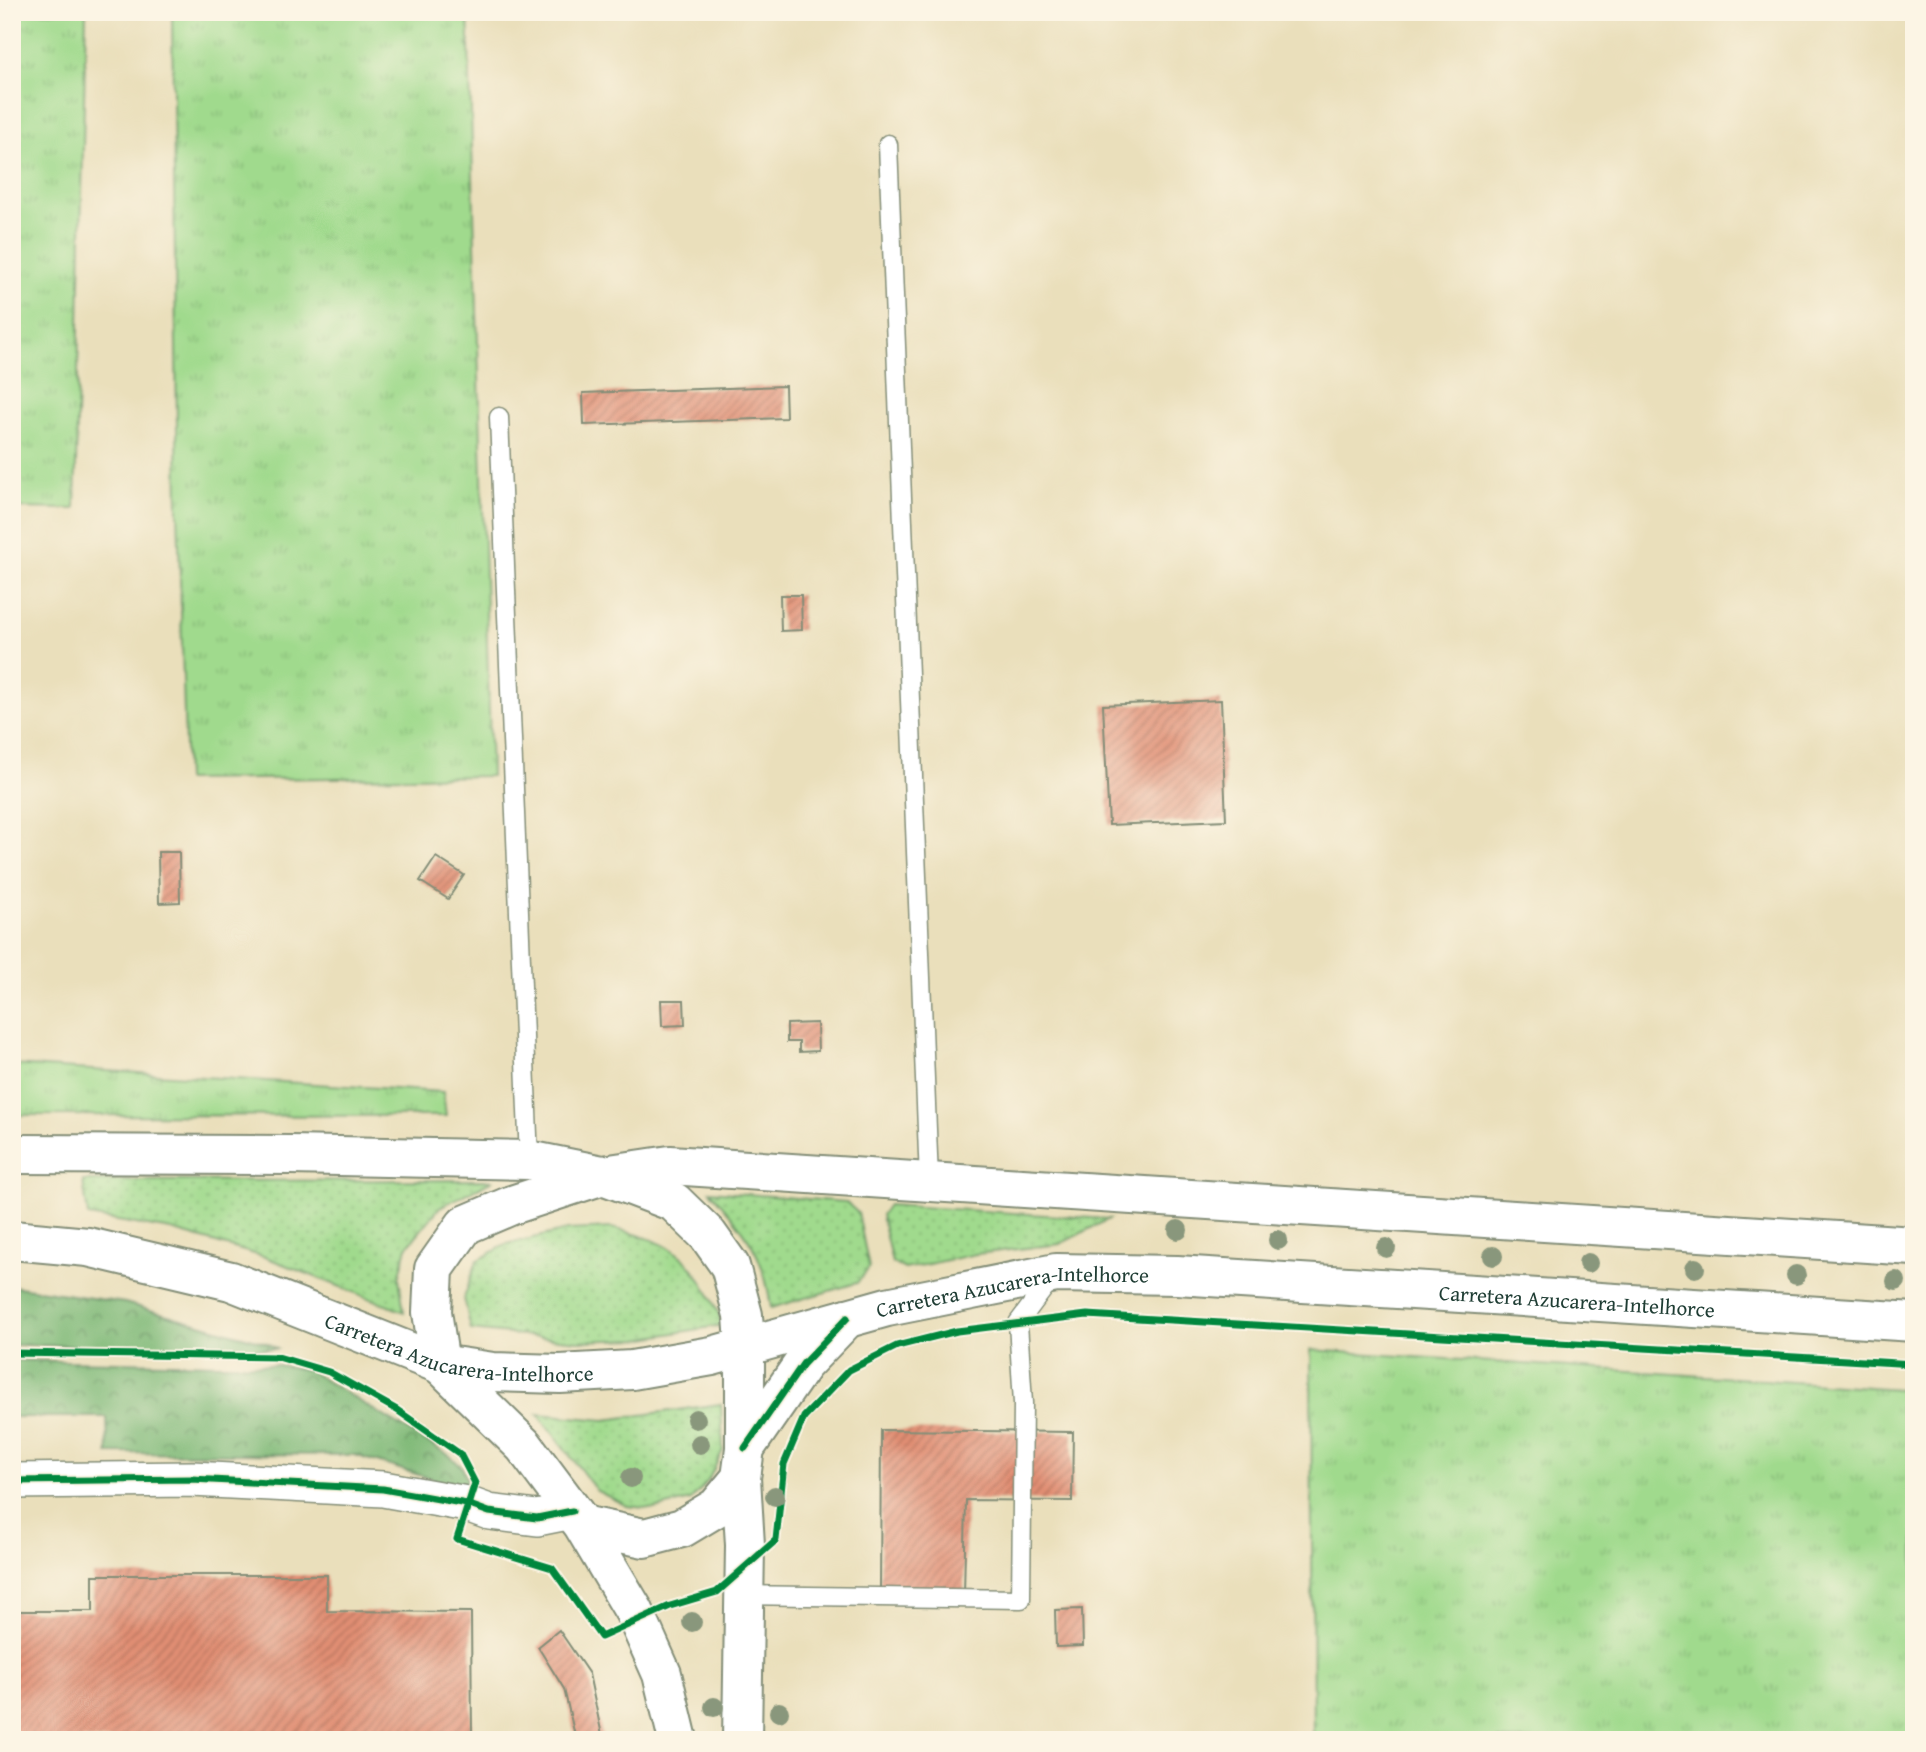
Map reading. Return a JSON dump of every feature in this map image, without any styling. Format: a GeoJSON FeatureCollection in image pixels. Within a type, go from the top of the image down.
{"type":"FeatureCollection","features":[{"type":"Feature","properties":{"kind":"main road"},"geometry":{"type":"LineString","coordinates":[[12,1154],[291,1155],[529,1160],[603,1175],[674,1202],[708,1234],[730,1266],[743,1315],[746,1345],[742,1740]]}},
{"type":"Feature","properties":{"kind":"main road"},"geometry":{"type":"LineString","coordinates":[[678,1740],[662,1674],[634,1611],[577,1518],[524,1446],[440,1364],[432,1312],[434,1269],[465,1225],[512,1205],[603,1175],[670,1165],[1914,1246]]}},
{"type":"Feature","properties":{"kind":"main road","name":"Carretera Azucarera-Intelhorce"},"geometry":{"type":"LineString","coordinates":[[12,1240],[89,1247],[231,1281],[440,1364],[493,1372],[572,1373],[632,1370],[712,1356],[847,1318],[1056,1273],[1177,1275],[1914,1322]]}},
{"type":"Feature","properties":{"kind":"main road"},"geometry":{"type":"LineString","coordinates":[[577,1518],[644,1538],[682,1528],[718,1507],[803,1364],[847,1318]]}},
{"type":"Feature","properties":{"kind":"street"},"geometry":{"type":"LineString","coordinates":[[12,1481],[192,1479],[383,1489],[467,1504],[501,1514],[537,1518],[577,1518]]}},
{"type":"Feature","properties":{"kind":"lane"},"geometry":{"type":"LineString","coordinates":[[888,144],[929,1180]]}},
{"type":"Feature","properties":{"kind":"lane"},"geometry":{"type":"LineString","coordinates":[[499,416],[529,1160]]}},
{"type":"Feature","properties":{"kind":"lane"},"geometry":{"type":"LineString","coordinates":[[744,1595],[1021,1599],[1023,1403],[1018,1323],[1056,1273]]}},
{"type":"Feature","properties":{"kind":"green space"},"geometry":{"type":"Polygon","coordinates":[[[12,12],[86,12],[75,509],[12,508],[12,12]]]}},
{"type":"Feature","properties":{"kind":"green space"},"geometry":{"type":"Polygon","coordinates":[[[172,12],[468,12],[491,776],[186,780],[178,511],[172,12]]]}},
{"type":"Feature","properties":{"kind":"green space"},"geometry":{"type":"Polygon","coordinates":[[[12,1065],[443,1092],[446,1116],[12,1115],[12,1065]]]}},
{"type":"Feature","properties":{"kind":"green space"},"geometry":{"type":"Polygon","coordinates":[[[493,1180],[440,1207],[407,1247],[399,1278],[404,1312],[265,1257],[171,1230],[88,1216],[83,1181],[493,1180]]]}},
{"type":"Feature","properties":{"kind":"green space"},"geometry":{"type":"Polygon","coordinates":[[[710,1191],[846,1202],[858,1213],[869,1268],[857,1283],[771,1308],[764,1272],[758,1257],[734,1219],[710,1191]]]}},
{"type":"Feature","properties":{"kind":"green space"},"geometry":{"type":"Polygon","coordinates":[[[888,1205],[1109,1219],[1060,1244],[976,1254],[905,1269],[892,1263],[881,1215],[888,1205]]]}},
{"type":"Feature","properties":{"kind":"green space"},"geometry":{"type":"Polygon","coordinates":[[[612,1228],[655,1241],[683,1258],[704,1285],[724,1325],[638,1339],[578,1341],[471,1330],[464,1298],[477,1261],[507,1244],[568,1230],[612,1228]]]}},
{"type":"Feature","properties":{"kind":"green space"},"geometry":{"type":"Polygon","coordinates":[[[12,1286],[125,1303],[267,1343],[277,1349],[12,1345],[12,1286]]]}},
{"type":"Feature","properties":{"kind":"green space"},"geometry":{"type":"Polygon","coordinates":[[[1311,1350],[1914,1390],[1914,1740],[1313,1740],[1311,1350]]]}},
{"type":"Feature","properties":{"kind":"green space"},"geometry":{"type":"Polygon","coordinates":[[[12,1360],[278,1365],[308,1370],[450,1456],[462,1467],[468,1483],[465,1489],[354,1455],[108,1453],[107,1417],[12,1417],[12,1360]]]}},
{"type":"Feature","properties":{"kind":"green space"},"geometry":{"type":"Polygon","coordinates":[[[721,1404],[723,1450],[708,1481],[691,1500],[654,1509],[627,1506],[597,1491],[538,1414],[605,1420],[721,1404]]]}},
{"type":"Feature","properties":{"kind":"building"},"geometry":{"type":"Polygon","coordinates":[[[785,386],[786,418],[584,425],[583,393],[785,386]]]}},
{"type":"Feature","properties":{"kind":"building"},"geometry":{"type":"Polygon","coordinates":[[[780,595],[801,595],[802,630],[781,631],[780,595]]]}},
{"type":"Feature","properties":{"kind":"building"},"geometry":{"type":"Polygon","coordinates":[[[1221,700],[1226,820],[1109,825],[1103,705],[1221,700]]]}},
{"type":"Feature","properties":{"kind":"building"},"geometry":{"type":"Polygon","coordinates":[[[158,852],[179,852],[180,902],[159,903],[158,852]]]}},
{"type":"Feature","properties":{"kind":"building"},"geometry":{"type":"Polygon","coordinates":[[[436,857],[464,875],[448,899],[420,881],[436,857]]]}},
{"type":"Feature","properties":{"kind":"building"},"geometry":{"type":"Polygon","coordinates":[[[661,1000],[684,1000],[685,1025],[662,1026],[661,1000]]]}},
{"type":"Feature","properties":{"kind":"building"},"geometry":{"type":"Polygon","coordinates":[[[817,1023],[818,1051],[799,1052],[799,1042],[787,1042],[787,1024],[817,1023]]]}},
{"type":"Feature","properties":{"kind":"building"},"geometry":{"type":"Polygon","coordinates":[[[881,1430],[1073,1432],[1072,1501],[966,1500],[964,1596],[880,1596],[881,1430]]]}},
{"type":"Feature","properties":{"kind":"building"},"geometry":{"type":"Polygon","coordinates":[[[93,1575],[327,1575],[327,1611],[471,1612],[472,1740],[12,1740],[12,1611],[93,1611],[93,1575]]]}},
{"type":"Feature","properties":{"kind":"building"},"geometry":{"type":"Polygon","coordinates":[[[1082,1609],[1083,1646],[1056,1647],[1055,1610],[1082,1609]]]}},
{"type":"Feature","properties":{"kind":"building"},"geometry":{"type":"Polygon","coordinates":[[[559,1630],[589,1674],[603,1740],[576,1740],[564,1689],[538,1647],[559,1630]]]}},
{"type":"Feature","properties":{"kind":"cycle path"},"geometry":{"type":"LineString","coordinates":[[12,1353],[278,1357],[329,1372],[397,1410],[460,1454],[475,1483],[457,1539],[552,1568],[601,1637],[670,1606],[717,1592],[776,1540],[784,1464],[804,1417],[849,1370],[897,1346],[957,1331],[1087,1315],[1914,1364]]}},
{"type":"Feature","properties":{"kind":"cycle path"},"geometry":{"type":"LineString","coordinates":[[745,1448],[803,1364],[847,1318]]}},
{"type":"Feature","properties":{"kind":"cycle path"},"geometry":{"type":"LineString","coordinates":[[12,1481],[192,1479],[383,1489],[467,1504],[489,1512],[537,1518],[572,1511]]}}]}
